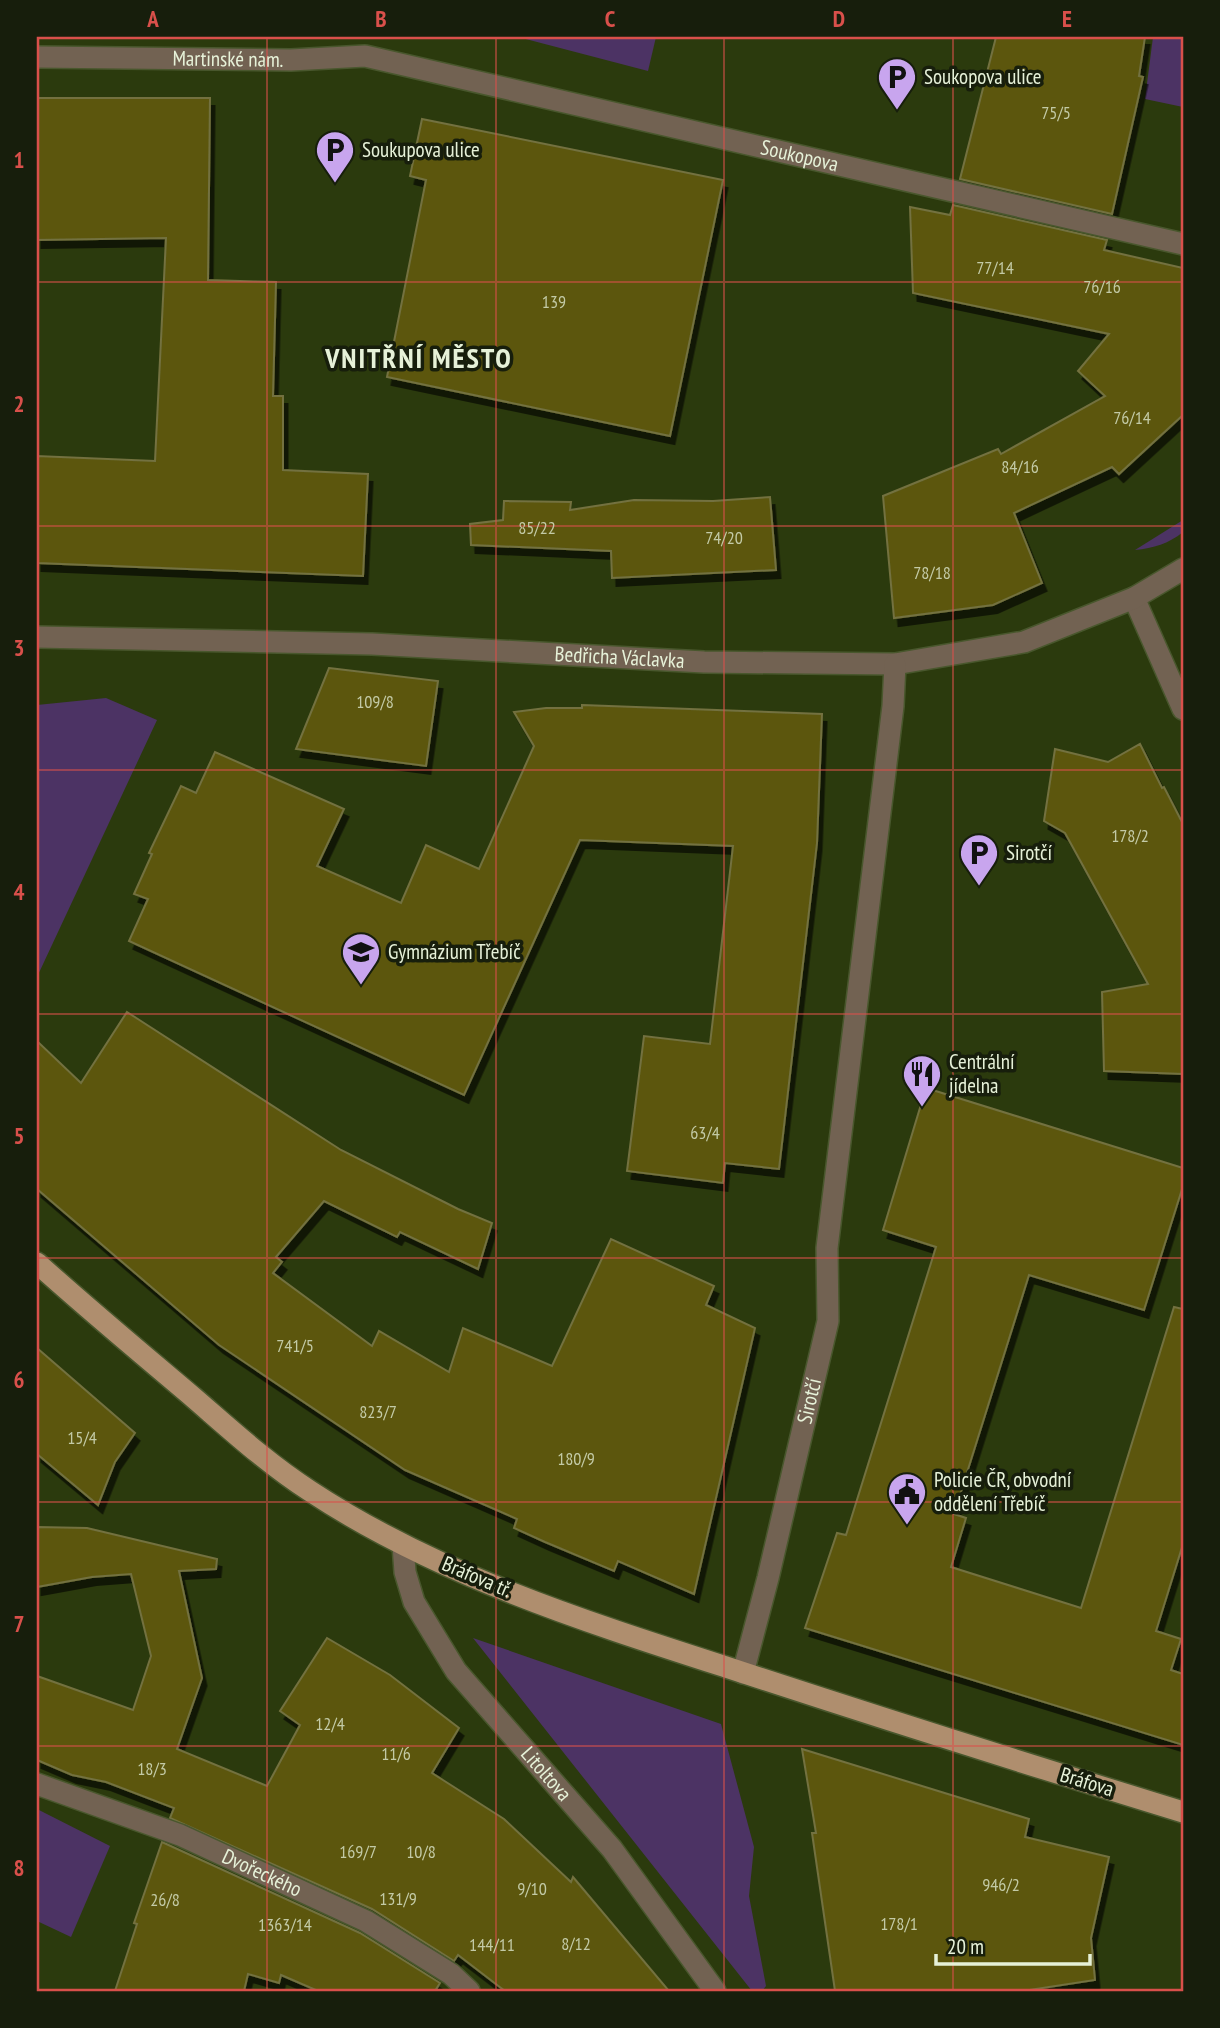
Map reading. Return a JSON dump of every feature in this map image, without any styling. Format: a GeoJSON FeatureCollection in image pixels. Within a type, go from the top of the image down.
{"type":"FeatureCollection","features":[{"type":"Feature","properties":{"kind":"main road","name":"Bráfova tř."},"geometry":{"type":"LineString","coordinates":[[37,1263],[80,1303],[276,1468],[311,1492],[403,1545],[565,1613],[992,1753]]}},
{"type":"Feature","properties":{"kind":"main road","name":"Bráfova"},"geometry":{"type":"LineString","coordinates":[[992,1753],[1183,1812]]}},
{"type":"Feature","properties":{"kind":"street","name":"Martinské nám."},"geometry":{"type":"LineString","coordinates":[[37,57],[291,60],[365,56],[416,66]]}},
{"type":"Feature","properties":{"kind":"street","name":"Soukopova"},"geometry":{"type":"LineString","coordinates":[[416,66],[1183,244]]}},
{"type":"Feature","properties":{"kind":"street","name":"Bedřicha Václavka"},"geometry":{"type":"LineString","coordinates":[[37,637],[372,645],[704,663],[895,664],[1024,642],[1134,598],[1183,569]]}},
{"type":"Feature","properties":{"kind":"street"},"geometry":{"type":"LineString","coordinates":[[1134,598],[1183,709]]}},
{"type":"Feature","properties":{"kind":"street","name":"Sirotčí"},"geometry":{"type":"LineString","coordinates":[[743,1673],[828,1321],[827,1248],[893,706],[895,664]]}},
{"type":"Feature","properties":{"kind":"street","name":"Litoltova"},"geometry":{"type":"LineString","coordinates":[[403,1545],[404,1572],[414,1602],[456,1671],[612,1849],[715,1991]]}},
{"type":"Feature","properties":{"kind":"street","name":"Dvořeckého"},"geometry":{"type":"LineString","coordinates":[[37,1784],[180,1835],[366,1921],[451,1974],[470,1991]]}},
{"type":"Feature","properties":{"kind":"shaded area"},"geometry":{"type":"Polygon","coordinates":[[[518,37],[656,37],[648,71],[518,37]]]}},
{"type":"Feature","properties":{"kind":"shaded area"},"geometry":{"type":"Polygon","coordinates":[[[1153,37],[1183,37],[1183,107],[1145,99],[1153,37]]]}},
{"type":"Feature","properties":{"kind":"shaded area"},"geometry":{"type":"Polygon","coordinates":[[[1183,520],[1183,532],[1172,540],[1135,550],[1183,520]]]}},
{"type":"Feature","properties":{"kind":"shaded area"},"geometry":{"type":"Polygon","coordinates":[[[106,698],[157,720],[37,977],[37,705],[106,698]]]}},
{"type":"Feature","properties":{"kind":"shaded area"},"geometry":{"type":"Polygon","coordinates":[[[473,1638],[721,1724],[754,1847],[749,1896],[766,1986],[762,1991],[752,1991],[473,1638]]]}},
{"type":"Feature","properties":{"kind":"shaded area"},"geometry":{"type":"Polygon","coordinates":[[[37,1809],[110,1846],[71,1937],[37,1921],[37,1809]]]}},
{"type":"Feature","properties":{"kind":"building"},"geometry":{"type":"Polygon","coordinates":[[[996,37],[1145,37],[1139,76],[1143,77],[1112,214],[960,179],[996,37]]]}},
{"type":"Feature","properties":{"kind":"building"},"geometry":{"type":"Polygon","coordinates":[[[37,98],[210,98],[208,280],[276,282],[273,396],[283,396],[283,470],[368,474],[363,576],[37,563],[37,456],[155,461],[166,238],[37,240],[37,98]]]}},
{"type":"Feature","properties":{"kind":"building"},"geometry":{"type":"Polygon","coordinates":[[[422,119],[723,180],[670,436],[387,377],[426,180],[410,176],[422,119]]]}},
{"type":"Feature","properties":{"kind":"building"},"geometry":{"type":"Polygon","coordinates":[[[953,205],[1107,240],[1104,250],[1183,268],[1183,415],[1119,474],[1112,467],[1014,513],[1042,583],[993,605],[894,618],[883,496],[998,449],[1001,454],[1105,396],[1078,371],[1109,334],[913,293],[910,207],[950,215],[953,205]]]}},
{"type":"Feature","properties":{"kind":"building"},"geometry":{"type":"Polygon","coordinates":[[[770,497],[776,570],[612,578],[611,551],[471,545],[470,524],[503,520],[504,501],[571,502],[570,510],[634,500],[713,501],[770,497]]]}},
{"type":"Feature","properties":{"kind":"building"},"geometry":{"type":"Polygon","coordinates":[[[329,668],[438,681],[426,766],[296,749],[329,668]]]}},
{"type":"Feature","properties":{"kind":"building"},"geometry":{"type":"Polygon","coordinates":[[[582,705],[822,714],[817,843],[779,1169],[725,1163],[723,1183],[627,1171],[644,1036],[710,1044],[733,846],[580,840],[464,1095],[129,941],[148,899],[134,894],[152,854],[149,853],[181,786],[196,793],[215,752],[344,809],[317,866],[401,903],[426,845],[479,869],[534,746],[514,712],[546,708],[582,708],[582,705]]]}},
{"type":"Feature","properties":{"kind":"building"},"geometry":{"type":"Polygon","coordinates":[[[1140,744],[1183,824],[1183,1074],[1104,1071],[1102,992],[1148,984],[1065,833],[1044,821],[1055,749],[1108,762],[1140,744]]]}},
{"type":"Feature","properties":{"kind":"building"},"geometry":{"type":"Polygon","coordinates":[[[127,1012],[341,1150],[458,1209],[492,1223],[478,1269],[400,1232],[397,1237],[324,1201],[276,1257],[282,1262],[273,1273],[372,1346],[379,1331],[449,1372],[463,1328],[552,1366],[611,1239],[714,1286],[706,1305],[755,1328],[694,1594],[618,1561],[614,1571],[545,1542],[514,1528],[517,1519],[405,1470],[219,1345],[37,1189],[37,1041],[81,1083],[127,1012]]]}},
{"type":"Feature","properties":{"kind":"building","name":"Policie ČR, obvodní oddělení Třebíč"},"geometry":{"type":"Polygon","coordinates":[[[926,1088],[1183,1168],[1183,1186],[1144,1310],[1029,1275],[954,1514],[966,1518],[951,1567],[1081,1608],[1174,1307],[1183,1309],[1183,1544],[1156,1631],[1181,1639],[1171,1670],[1183,1674],[1183,1745],[805,1628],[837,1533],[846,1535],[936,1247],[883,1230],[926,1088]]]}},
{"type":"Feature","properties":{"kind":"building"},"geometry":{"type":"Polygon","coordinates":[[[37,1348],[135,1433],[115,1462],[98,1505],[37,1454],[37,1348]]]}},
{"type":"Feature","properties":{"kind":"building"},"geometry":{"type":"Polygon","coordinates":[[[37,1527],[87,1528],[217,1559],[216,1569],[179,1571],[202,1678],[177,1749],[267,1786],[300,1725],[280,1711],[327,1638],[390,1675],[459,1728],[432,1773],[504,1819],[571,1882],[573,1877],[669,1991],[505,1991],[458,1955],[454,1961],[372,1909],[170,1818],[174,1808],[106,1782],[72,1775],[37,1760],[37,1676],[133,1710],[151,1656],[131,1574],[92,1577],[37,1587],[37,1527]]]}},
{"type":"Feature","properties":{"kind":"building"},"geometry":{"type":"Polygon","coordinates":[[[802,1749],[1029,1819],[1025,1837],[1109,1857],[1091,1938],[1095,1980],[1023,1991],[835,1991],[812,1833],[816,1833],[802,1749]]]}},
{"type":"Feature","properties":{"kind":"building"},"geometry":{"type":"Polygon","coordinates":[[[162,1842],[360,1933],[440,1983],[435,1991],[318,1991],[281,1975],[279,1983],[248,1974],[244,1991],[115,1991],[137,1924],[134,1923],[162,1842]]]}},
{"type":"Feature","properties":{"kind":"place","name":"Soukopova ulice"},"geometry":{"type":"Point","coordinates":[897,111]}},
{"type":"Feature","properties":{"kind":"place","name":"Soukupova ulice"},"geometry":{"type":"Point","coordinates":[335,184]}},
{"type":"Feature","properties":{"kind":"place","name":"Sirotčí"},"geometry":{"type":"Point","coordinates":[979,887]}},
{"type":"Feature","properties":{"kind":"place","name":"Gymnázium Třebíč"},"geometry":{"type":"Point","coordinates":[361,986]}},
{"type":"Feature","properties":{"kind":"place","name":"Centrální jídelna"},"geometry":{"type":"Point","coordinates":[922,1108]}},
{"type":"Feature","properties":{"kind":"place","name":"Policie ČR, obvodní oddělení Třebíč"},"geometry":{"type":"Point","coordinates":[907,1526]}},
{"type":"Feature","properties":{"kind":"district","name":"VNITŘNÍ MĚSTO"},"geometry":{"type":"Point","coordinates":[419,358]}}]}
